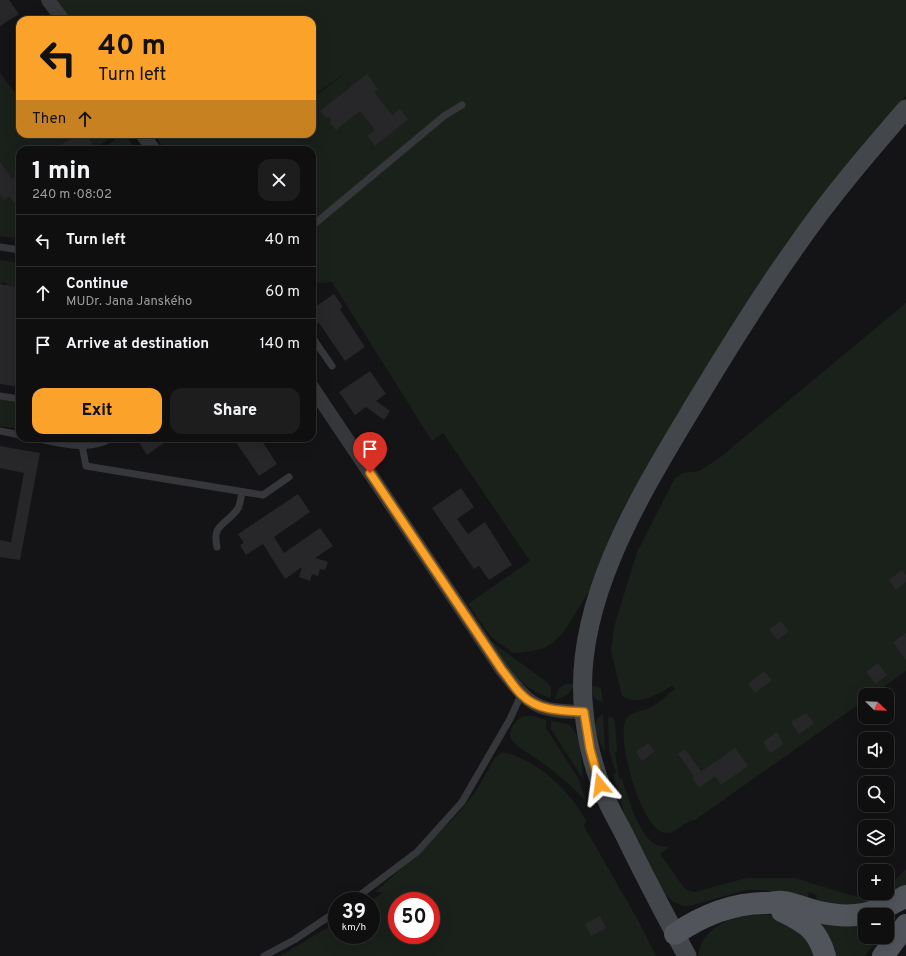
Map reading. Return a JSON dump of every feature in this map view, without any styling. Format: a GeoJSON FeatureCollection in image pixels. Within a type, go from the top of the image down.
{"type":"FeatureCollection","features":[{"type":"Feature","properties":{"kind":"main road"},"geometry":{"type":"LineString","coordinates":[[687,956],[642,872],[600,785],[590,749],[584,712],[582,681],[590,619],[598,593],[621,537],[660,461],[741,328],[797,244],[830,201],[906,109]]}},
{"type":"Feature","properties":{"kind":"main road"},"geometry":{"type":"LineString","coordinates":[[675,934],[699,919],[723,909],[751,903],[783,902],[825,913],[852,916],[883,909],[906,896]]}},
{"type":"Feature","properties":{"kind":"main road"},"geometry":{"type":"LineString","coordinates":[[767,903],[807,924],[818,938],[825,956]]}},
{"type":"Feature","properties":{"kind":"main road"},"geometry":{"type":"LineString","coordinates":[[883,956],[906,925]]}},
{"type":"Feature","properties":{"kind":"street"},"geometry":{"type":"LineString","coordinates":[[48,0],[59,16]]}},
{"type":"Feature","properties":{"kind":"street"},"geometry":{"type":"LineString","coordinates":[[316,393],[502,670],[521,695],[530,702],[551,710],[584,712]]}},
{"type":"Feature","properties":{"kind":"lane"},"geometry":{"type":"LineString","coordinates":[[316,223],[444,116],[462,105]]}},
{"type":"Feature","properties":{"kind":"lane"},"geometry":{"type":"LineString","coordinates":[[0,247],[16,249]]}},
{"type":"Feature","properties":{"kind":"lane"},"geometry":{"type":"LineString","coordinates":[[316,343],[332,366]]}},
{"type":"Feature","properties":{"kind":"lane"},"geometry":{"type":"LineString","coordinates":[[0,396],[16,398]]}},
{"type":"Feature","properties":{"kind":"lane"},"geometry":{"type":"LineString","coordinates":[[0,431],[16,434]]}},
{"type":"Feature","properties":{"kind":"lane"},"geometry":{"type":"LineString","coordinates":[[55,442],[82,445],[102,444],[105,442]]}},
{"type":"Feature","properties":{"kind":"lane"},"geometry":{"type":"LineString","coordinates":[[82,445],[86,466],[242,492],[263,495],[289,478]]}},
{"type":"Feature","properties":{"kind":"lane"},"geometry":{"type":"LineString","coordinates":[[217,547],[215,536],[218,527],[238,509],[242,492]]}},
{"type":"Feature","properties":{"kind":"lane"},"geometry":{"type":"LineString","coordinates":[[364,892],[417,852],[462,802],[510,719],[521,695]]}},
{"type":"Feature","properties":{"kind":"lane"},"geometry":{"type":"LineString","coordinates":[[264,956],[294,940],[328,917]]}},
{"type":"Feature","properties":{"kind":"shaded area"},"geometry":{"type":"Polygon","coordinates":[[[57,0],[906,0],[906,96],[857,156],[567,627],[555,641],[544,648],[513,653],[491,637],[468,604],[530,561],[443,433],[432,441],[332,282],[316,284],[316,146],[162,146],[157,138],[316,138],[316,95],[350,70],[316,93],[316,16],[68,16],[57,0]]]}},
{"type":"Feature","properties":{"kind":"shaded area"},"geometry":{"type":"Polygon","coordinates":[[[0,73],[16,94],[16,138],[71,138],[60,146],[16,146],[16,236],[13,238],[0,236],[0,73]]]}},
{"type":"Feature","properties":{"kind":"shaded area"},"geometry":{"type":"Polygon","coordinates":[[[89,138],[110,138],[99,146],[95,146],[89,138]]]}},
{"type":"Feature","properties":{"kind":"shaded area"},"geometry":{"type":"Polygon","coordinates":[[[118,138],[128,138],[133,146],[106,146],[118,138]]]}},
{"type":"Feature","properties":{"kind":"shaded area"},"geometry":{"type":"Polygon","coordinates":[[[0,260],[16,262],[16,287],[6,286],[7,283],[2,282],[0,284],[0,260]]]}},
{"type":"Feature","properties":{"kind":"shaded area"},"geometry":{"type":"Polygon","coordinates":[[[906,303],[906,671],[882,688],[858,688],[858,705],[695,820],[687,823],[675,831],[667,833],[662,832],[654,826],[638,798],[627,761],[624,744],[624,729],[628,716],[650,708],[675,689],[672,686],[654,696],[641,700],[628,699],[622,696],[611,651],[614,627],[637,552],[675,478],[683,473],[699,471],[718,459],[906,303]]]}},
{"type":"Feature","properties":{"kind":"shaded area"},"geometry":{"type":"Polygon","coordinates":[[[0,399],[16,402],[16,428],[0,426],[0,399]]]}},
{"type":"Feature","properties":{"kind":"shaded area"},"geometry":{"type":"Polygon","coordinates":[[[489,640],[547,682],[551,687],[551,698],[540,694],[522,682],[508,667],[489,640]]]}},
{"type":"Feature","properties":{"kind":"shaded area"},"geometry":{"type":"Polygon","coordinates":[[[566,684],[574,684],[571,690],[562,698],[555,699],[559,688],[566,684]]]}},
{"type":"Feature","properties":{"kind":"shaded area"},"geometry":{"type":"Polygon","coordinates":[[[591,685],[601,688],[603,703],[594,698],[591,685]]]}},
{"type":"Feature","properties":{"kind":"shaded area"},"geometry":{"type":"Polygon","coordinates":[[[603,714],[605,753],[595,727],[598,717],[603,714]]]}},
{"type":"Feature","properties":{"kind":"shaded area"},"geometry":{"type":"Polygon","coordinates":[[[523,716],[533,716],[546,720],[546,728],[578,778],[586,801],[558,775],[518,746],[511,739],[510,733],[512,727],[523,716]]]}},
{"type":"Feature","properties":{"kind":"shaded area"},"geometry":{"type":"Polygon","coordinates":[[[608,717],[613,718],[615,721],[617,751],[615,752],[619,778],[622,779],[635,816],[645,834],[651,841],[659,846],[669,847],[660,854],[685,889],[694,892],[747,878],[795,878],[854,896],[858,896],[858,900],[879,900],[860,907],[814,903],[817,895],[809,892],[807,900],[765,890],[746,890],[690,906],[683,906],[672,901],[660,890],[625,816],[613,774],[616,772],[609,750],[608,717]]]}},
{"type":"Feature","properties":{"kind":"shaded area"},"geometry":{"type":"Polygon","coordinates":[[[551,721],[567,724],[576,734],[579,741],[583,779],[551,729],[551,721]]]}},
{"type":"Feature","properties":{"kind":"shaded area"},"geometry":{"type":"Polygon","coordinates":[[[502,752],[528,762],[551,777],[570,797],[586,820],[584,826],[639,922],[656,956],[280,956],[328,927],[328,944],[380,944],[380,895],[384,892],[375,892],[412,859],[458,814],[476,791],[495,758],[502,752]]]}},
{"type":"Feature","properties":{"kind":"shaded area"},"geometry":{"type":"Polygon","coordinates":[[[906,869],[906,885],[894,895],[894,881],[906,869]]]}},
{"type":"Feature","properties":{"kind":"shaded area"},"geometry":{"type":"Polygon","coordinates":[[[753,913],[777,917],[792,924],[804,937],[817,956],[698,956],[700,946],[711,931],[734,918],[753,913]]]}},
{"type":"Feature","properties":{"kind":"shaded area"},"geometry":{"type":"Polygon","coordinates":[[[814,920],[843,926],[858,926],[858,944],[874,944],[865,956],[834,956],[814,920]]]}},
{"type":"Feature","properties":{"kind":"building"},"geometry":{"type":"Polygon","coordinates":[[[0,0],[9,0],[19,14],[0,26],[0,0]]]}},
{"type":"Feature","properties":{"kind":"building"},"geometry":{"type":"Polygon","coordinates":[[[367,74],[378,89],[374,92],[392,115],[400,109],[408,119],[375,146],[367,136],[375,130],[360,111],[336,130],[331,124],[331,118],[325,117],[320,111],[367,74]]]}},
{"type":"Feature","properties":{"kind":"building"},"geometry":{"type":"Polygon","coordinates":[[[71,138],[89,138],[94,146],[59,146],[71,138]]]}},
{"type":"Feature","properties":{"kind":"building"},"geometry":{"type":"Polygon","coordinates":[[[0,162],[12,179],[16,176],[16,206],[9,196],[4,200],[0,194],[0,162]]]}},
{"type":"Feature","properties":{"kind":"building"},"geometry":{"type":"Polygon","coordinates":[[[0,284],[16,287],[16,386],[0,384],[0,284]]]}},
{"type":"Feature","properties":{"kind":"building"},"geometry":{"type":"Polygon","coordinates":[[[334,294],[343,307],[340,309],[365,347],[345,361],[319,323],[316,325],[316,306],[334,294]]]}},
{"type":"Feature","properties":{"kind":"building"},"geometry":{"type":"Polygon","coordinates":[[[370,371],[386,394],[376,401],[390,411],[384,420],[366,407],[355,415],[339,392],[370,371]]]}},
{"type":"Feature","properties":{"kind":"building"},"geometry":{"type":"Polygon","coordinates":[[[139,442],[165,442],[147,455],[139,442]]]}},
{"type":"Feature","properties":{"kind":"building"},"geometry":{"type":"Polygon","coordinates":[[[236,442],[263,442],[277,464],[259,476],[236,442]]]}},
{"type":"Feature","properties":{"kind":"building"},"geometry":{"type":"Polygon","coordinates":[[[0,446],[40,453],[20,560],[0,557],[0,540],[11,542],[24,473],[0,468],[0,446]]]}},
{"type":"Feature","properties":{"kind":"building"},"geometry":{"type":"Polygon","coordinates":[[[461,488],[474,507],[457,519],[468,534],[485,522],[512,565],[489,580],[479,566],[474,569],[432,508],[461,488]]]}},
{"type":"Feature","properties":{"kind":"building"},"geometry":{"type":"Polygon","coordinates":[[[298,494],[310,512],[274,537],[284,553],[320,528],[333,546],[315,558],[328,562],[325,570],[320,569],[318,576],[312,574],[310,581],[299,577],[302,567],[285,579],[263,544],[246,555],[240,545],[244,543],[238,534],[298,494]]]}},
{"type":"Feature","properties":{"kind":"building"},"geometry":{"type":"Polygon","coordinates":[[[902,570],[906,575],[906,582],[896,590],[889,580],[902,570]]]}},
{"type":"Feature","properties":{"kind":"building"},"geometry":{"type":"Polygon","coordinates":[[[780,621],[789,631],[778,640],[769,630],[780,621]]]}},
{"type":"Feature","properties":{"kind":"building"},"geometry":{"type":"Polygon","coordinates":[[[906,633],[906,660],[893,642],[906,633]]]}},
{"type":"Feature","properties":{"kind":"building"},"geometry":{"type":"Polygon","coordinates":[[[878,663],[887,675],[875,684],[866,672],[878,663]]]}},
{"type":"Feature","properties":{"kind":"building"},"geometry":{"type":"Polygon","coordinates":[[[764,671],[772,680],[755,693],[748,684],[764,671]]]}},
{"type":"Feature","properties":{"kind":"building"},"geometry":{"type":"Polygon","coordinates":[[[806,713],[814,724],[799,734],[791,722],[806,713]]]}},
{"type":"Feature","properties":{"kind":"building"},"geometry":{"type":"Polygon","coordinates":[[[777,732],[784,744],[770,753],[763,742],[777,732]]]}},
{"type":"Feature","properties":{"kind":"building"},"geometry":{"type":"Polygon","coordinates":[[[648,743],[655,751],[642,761],[636,752],[648,743]]]}},
{"type":"Feature","properties":{"kind":"building"},"geometry":{"type":"Polygon","coordinates":[[[735,748],[748,766],[721,785],[715,776],[699,788],[692,778],[735,748]]]}},
{"type":"Feature","properties":{"kind":"building"},"geometry":{"type":"Polygon","coordinates":[[[685,749],[701,771],[694,776],[678,754],[685,749]]]}},
{"type":"Feature","properties":{"kind":"building"},"geometry":{"type":"Polygon","coordinates":[[[600,916],[606,928],[591,936],[585,924],[600,916]]]}},
{"type":"Feature","properties":{"kind":"route"},"geometry":{"type":"LineString","coordinates":[[370,473],[502,670],[521,695],[540,707],[551,710],[584,712],[590,749],[600,785]]}}]}
